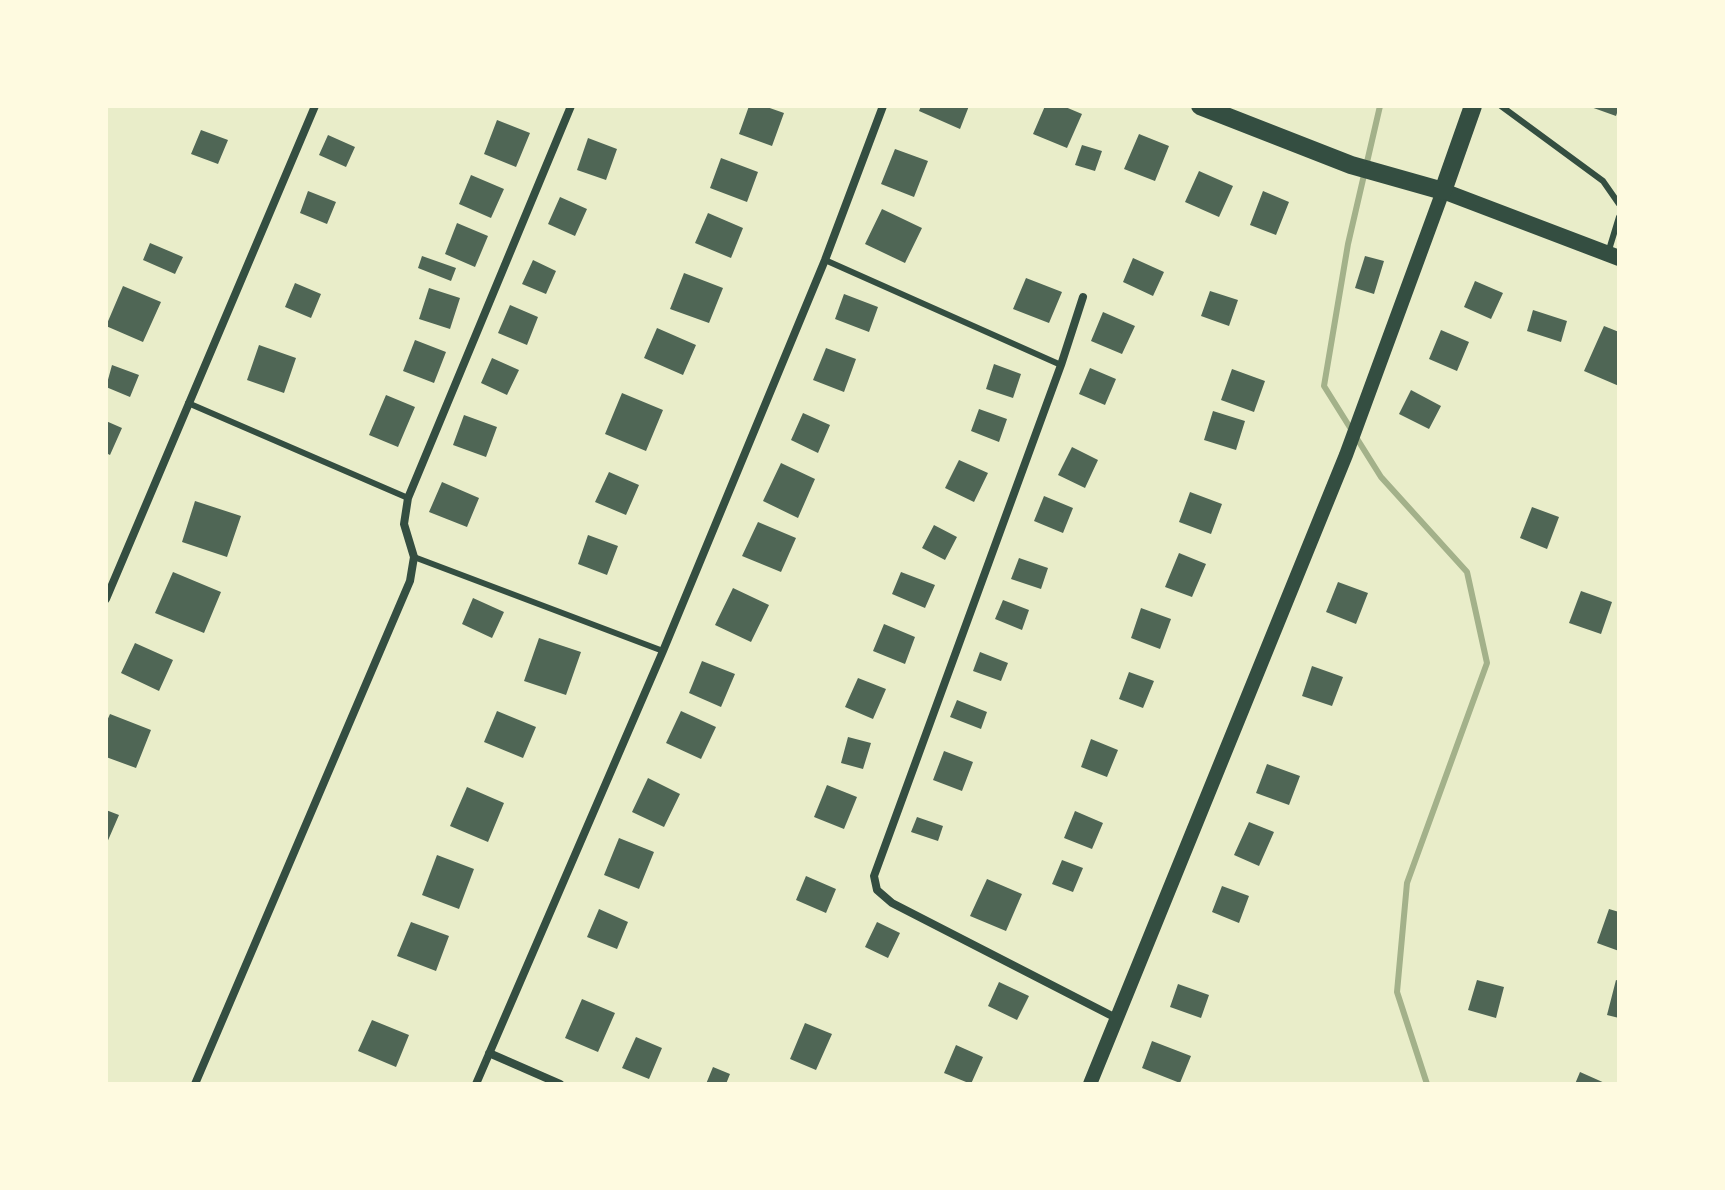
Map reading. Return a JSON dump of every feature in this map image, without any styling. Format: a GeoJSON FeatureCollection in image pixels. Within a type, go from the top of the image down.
{"type":"FeatureCollection","features":[{"type":"Feature","properties":{"kind":"main road"},"geometry":{"type":"LineString","coordinates":[[1200,106],[1351,165],[1443,191],[1613,256]]}},
{"type":"Feature","properties":{"kind":"main road"},"geometry":{"type":"LineString","coordinates":[[1443,191],[1473,106]]}},
{"type":"Feature","properties":{"kind":"street"},"geometry":{"type":"LineString","coordinates":[[106,599],[315,106]]}},
{"type":"Feature","properties":{"kind":"street"},"geometry":{"type":"LineString","coordinates":[[195,1084],[410,581],[414,557],[404,524],[408,498],[571,106]]}},
{"type":"Feature","properties":{"kind":"street"},"geometry":{"type":"LineString","coordinates":[[476,1084],[663,651],[825,260],[883,106]]}},
{"type":"Feature","properties":{"kind":"street"},"geometry":{"type":"LineString","coordinates":[[1090,1084],[1346,455],[1443,191]]}},
{"type":"Feature","properties":{"kind":"street"},"geometry":{"type":"LineString","coordinates":[[1083,297],[874,876],[877,890],[892,903],[1118,1019]]}},
{"type":"Feature","properties":{"kind":"street"},"geometry":{"type":"LineString","coordinates":[[489,1053],[560,1084]]}},
{"type":"Feature","properties":{"kind":"lane"},"geometry":{"type":"LineString","coordinates":[[1501,106],[1603,181],[1619,204]]}},
{"type":"Feature","properties":{"kind":"lane"},"geometry":{"type":"LineString","coordinates":[[1613,256],[1619,217]]}},
{"type":"Feature","properties":{"kind":"lane"},"geometry":{"type":"LineString","coordinates":[[825,260],[1061,365]]}},
{"type":"Feature","properties":{"kind":"lane"},"geometry":{"type":"LineString","coordinates":[[188,403],[408,498]]}},
{"type":"Feature","properties":{"kind":"lane"},"geometry":{"type":"LineString","coordinates":[[414,557],[663,651]]}},
{"type":"Feature","properties":{"kind":"building"},"geometry":{"type":"Polygon","coordinates":[[[749,106],[764,106],[784,113],[772,146],[739,134],[749,106]]]}},
{"type":"Feature","properties":{"kind":"building"},"geometry":{"type":"Polygon","coordinates":[[[921,106],[969,106],[960,129],[919,111],[921,106]]]}},
{"type":"Feature","properties":{"kind":"building"},"geometry":{"type":"Polygon","coordinates":[[[1045,106],[1063,106],[1082,114],[1067,148],[1033,134],[1045,106]]]}},
{"type":"Feature","properties":{"kind":"building"},"geometry":{"type":"Polygon","coordinates":[[[1588,106],[1619,106],[1619,107],[1616,116],[1588,106]]]}},
{"type":"Feature","properties":{"kind":"building"},"geometry":{"type":"Polygon","coordinates":[[[497,120],[530,133],[516,167],[484,154],[497,120]]]}},
{"type":"Feature","properties":{"kind":"building"},"geometry":{"type":"Polygon","coordinates":[[[201,130],[228,140],[218,164],[191,154],[201,130]]]}},
{"type":"Feature","properties":{"kind":"building"},"geometry":{"type":"Polygon","coordinates":[[[1139,134],[1169,146],[1155,181],[1124,169],[1139,134]]]}},
{"type":"Feature","properties":{"kind":"building"},"geometry":{"type":"Polygon","coordinates":[[[328,135],[355,147],[346,167],[319,155],[328,135]]]}},
{"type":"Feature","properties":{"kind":"building"},"geometry":{"type":"Polygon","coordinates":[[[588,138],[617,149],[606,180],[577,170],[588,138]]]}},
{"type":"Feature","properties":{"kind":"building"},"geometry":{"type":"Polygon","coordinates":[[[1082,145],[1102,151],[1095,171],[1075,165],[1082,145]]]}},
{"type":"Feature","properties":{"kind":"building"},"geometry":{"type":"Polygon","coordinates":[[[895,149],[928,161],[914,197],[881,184],[895,149]]]}},
{"type":"Feature","properties":{"kind":"building"},"geometry":{"type":"Polygon","coordinates":[[[721,158],[758,172],[747,202],[710,188],[721,158]]]}},
{"type":"Feature","properties":{"kind":"building"},"geometry":{"type":"Polygon","coordinates":[[[1199,171],[1233,186],[1219,217],[1185,202],[1199,171]]]}},
{"type":"Feature","properties":{"kind":"building"},"geometry":{"type":"Polygon","coordinates":[[[471,175],[504,189],[491,218],[459,204],[471,175]]]}},
{"type":"Feature","properties":{"kind":"building"},"geometry":{"type":"Polygon","coordinates":[[[308,191],[336,202],[327,224],[300,213],[308,191]]]}},
{"type":"Feature","properties":{"kind":"building"},"geometry":{"type":"Polygon","coordinates":[[[1263,191],[1289,202],[1276,235],[1250,225],[1263,191]]]}},
{"type":"Feature","properties":{"kind":"building"},"geometry":{"type":"Polygon","coordinates":[[[560,197],[587,209],[575,236],[548,224],[560,197]]]}},
{"type":"Feature","properties":{"kind":"building"},"geometry":{"type":"Polygon","coordinates":[[[882,209],[922,228],[905,263],[865,244],[882,209]]]}},
{"type":"Feature","properties":{"kind":"building"},"geometry":{"type":"Polygon","coordinates":[[[708,213],[743,228],[731,258],[695,243],[708,213]]]}},
{"type":"Feature","properties":{"kind":"building"},"geometry":{"type":"Polygon","coordinates":[[[457,223],[488,236],[475,267],[445,254],[457,223]]]}},
{"type":"Feature","properties":{"kind":"building"},"geometry":{"type":"Polygon","coordinates":[[[150,243],[183,257],[175,274],[143,260],[150,243]]]}},
{"type":"Feature","properties":{"kind":"building"},"geometry":{"type":"Polygon","coordinates":[[[422,256],[456,268],[451,281],[418,268],[422,256]]]}},
{"type":"Feature","properties":{"kind":"building"},"geometry":{"type":"Polygon","coordinates":[[[1365,256],[1384,261],[1374,294],[1355,288],[1365,256]]]}},
{"type":"Feature","properties":{"kind":"building"},"geometry":{"type":"Polygon","coordinates":[[[1133,258],[1164,272],[1153,296],[1123,282],[1133,258]]]}},
{"type":"Feature","properties":{"kind":"building"},"geometry":{"type":"Polygon","coordinates":[[[533,260],[556,271],[546,294],[522,284],[533,260]]]}},
{"type":"Feature","properties":{"kind":"building"},"geometry":{"type":"Polygon","coordinates":[[[684,273],[723,288],[709,323],[670,309],[684,273]]]}},
{"type":"Feature","properties":{"kind":"building"},"geometry":{"type":"Polygon","coordinates":[[[1026,278],[1062,292],[1049,323],[1013,309],[1026,278]]]}},
{"type":"Feature","properties":{"kind":"building"},"geometry":{"type":"Polygon","coordinates":[[[1475,281],[1503,293],[1491,319],[1464,307],[1475,281]]]}},
{"type":"Feature","properties":{"kind":"building"},"geometry":{"type":"Polygon","coordinates":[[[295,283],[321,294],[311,318],[285,307],[295,283]]]}},
{"type":"Feature","properties":{"kind":"building"},"geometry":{"type":"Polygon","coordinates":[[[123,286],[161,302],[143,342],[106,326],[123,286]]]}},
{"type":"Feature","properties":{"kind":"building"},"geometry":{"type":"Polygon","coordinates":[[[429,288],[460,298],[450,329],[419,319],[429,288]]]}},
{"type":"Feature","properties":{"kind":"building"},"geometry":{"type":"Polygon","coordinates":[[[1210,291],[1238,300],[1229,326],[1201,316],[1210,291]]]}},
{"type":"Feature","properties":{"kind":"building"},"geometry":{"type":"Polygon","coordinates":[[[844,294],[878,307],[869,332],[835,319],[844,294]]]}},
{"type":"Feature","properties":{"kind":"building"},"geometry":{"type":"Polygon","coordinates":[[[510,305],[538,317],[527,345],[498,333],[510,305]]]}},
{"type":"Feature","properties":{"kind":"building"},"geometry":{"type":"Polygon","coordinates":[[[1533,310],[1567,321],[1561,342],[1527,331],[1533,310]]]}},
{"type":"Feature","properties":{"kind":"building"},"geometry":{"type":"Polygon","coordinates":[[[1103,312],[1135,326],[1122,354],[1091,341],[1103,312]]]}},
{"type":"Feature","properties":{"kind":"building"},"geometry":{"type":"Polygon","coordinates":[[[1604,326],[1619,332],[1619,386],[1584,371],[1604,326]]]}},
{"type":"Feature","properties":{"kind":"building"},"geometry":{"type":"Polygon","coordinates":[[[657,328],[696,345],[683,375],[644,358],[657,328]]]}},
{"type":"Feature","properties":{"kind":"building"},"geometry":{"type":"Polygon","coordinates":[[[1441,330],[1469,342],[1457,371],[1429,359],[1441,330]]]}},
{"type":"Feature","properties":{"kind":"building"},"geometry":{"type":"Polygon","coordinates":[[[415,340],[446,352],[434,383],[403,371],[415,340]]]}},
{"type":"Feature","properties":{"kind":"building"},"geometry":{"type":"Polygon","coordinates":[[[259,345],[296,358],[284,393],[247,380],[259,345]]]}},
{"type":"Feature","properties":{"kind":"building"},"geometry":{"type":"Polygon","coordinates":[[[826,348],[856,359],[844,392],[813,380],[826,348]]]}},
{"type":"Feature","properties":{"kind":"building"},"geometry":{"type":"Polygon","coordinates":[[[492,358],[519,370],[507,395],[481,383],[492,358]]]}},
{"type":"Feature","properties":{"kind":"building"},"geometry":{"type":"Polygon","coordinates":[[[994,364],[1021,374],[1013,398],[986,389],[994,364]]]}},
{"type":"Feature","properties":{"kind":"building"},"geometry":{"type":"Polygon","coordinates":[[[112,365],[139,375],[130,397],[106,387],[112,365]]]}},
{"type":"Feature","properties":{"kind":"building"},"geometry":{"type":"Polygon","coordinates":[[[1090,368],[1116,379],[1105,405],[1079,394],[1090,368]]]}},
{"type":"Feature","properties":{"kind":"building"},"geometry":{"type":"Polygon","coordinates":[[[1232,369],[1265,381],[1254,412],[1221,400],[1232,369]]]}},
{"type":"Feature","properties":{"kind":"building"},"geometry":{"type":"Polygon","coordinates":[[[1411,390],[1441,406],[1429,429],[1399,414],[1411,390]]]}},
{"type":"Feature","properties":{"kind":"building"},"geometry":{"type":"Polygon","coordinates":[[[622,393],[663,410],[646,451],[605,434],[622,393]]]}},
{"type":"Feature","properties":{"kind":"building"},"geometry":{"type":"Polygon","coordinates":[[[386,395],[415,407],[398,447],[369,435],[386,395]]]}},
{"type":"Feature","properties":{"kind":"building"},"geometry":{"type":"Polygon","coordinates":[[[979,409],[1007,419],[999,442],[971,431],[979,409]]]}},
{"type":"Feature","properties":{"kind":"building"},"geometry":{"type":"Polygon","coordinates":[[[1213,411],[1245,421],[1236,450],[1204,440],[1213,411]]]}},
{"type":"Feature","properties":{"kind":"building"},"geometry":{"type":"Polygon","coordinates":[[[803,413],[830,425],[818,453],[791,440],[803,413]]]}},
{"type":"Feature","properties":{"kind":"building"},"geometry":{"type":"Polygon","coordinates":[[[464,415],[497,427],[486,457],[453,445],[464,415]]]}},
{"type":"Feature","properties":{"kind":"building"},"geometry":{"type":"Polygon","coordinates":[[[106,421],[122,428],[110,455],[106,453],[106,421]]]}},
{"type":"Feature","properties":{"kind":"building"},"geometry":{"type":"Polygon","coordinates":[[[1072,447],[1098,460],[1085,488],[1058,475],[1072,447]]]}},
{"type":"Feature","properties":{"kind":"building"},"geometry":{"type":"Polygon","coordinates":[[[959,460],[988,473],[974,502],[945,488],[959,460]]]}},
{"type":"Feature","properties":{"kind":"building"},"geometry":{"type":"Polygon","coordinates":[[[781,463],[815,479],[798,518],[763,501],[781,463]]]}},
{"type":"Feature","properties":{"kind":"building"},"geometry":{"type":"Polygon","coordinates":[[[609,472],[639,485],[626,515],[595,502],[609,472]]]}},
{"type":"Feature","properties":{"kind":"building"},"geometry":{"type":"Polygon","coordinates":[[[442,482],[479,498],[467,527],[429,512],[442,482]]]}},
{"type":"Feature","properties":{"kind":"building"},"geometry":{"type":"Polygon","coordinates":[[[1190,492],[1222,504],[1211,534],[1179,522],[1190,492]]]}},
{"type":"Feature","properties":{"kind":"building"},"geometry":{"type":"Polygon","coordinates":[[[1044,496],[1073,508],[1063,533],[1034,521],[1044,496]]]}},
{"type":"Feature","properties":{"kind":"building"},"geometry":{"type":"Polygon","coordinates":[[[195,501],[241,516],[227,557],[182,542],[195,501]]]}},
{"type":"Feature","properties":{"kind":"building"},"geometry":{"type":"Polygon","coordinates":[[[1532,507],[1559,517],[1547,549],[1520,538],[1532,507]]]}},
{"type":"Feature","properties":{"kind":"building"},"geometry":{"type":"Polygon","coordinates":[[[758,522],[796,538],[781,572],[742,556],[758,522]]]}},
{"type":"Feature","properties":{"kind":"building"},"geometry":{"type":"Polygon","coordinates":[[[934,525],[957,537],[945,560],[922,548],[934,525]]]}},
{"type":"Feature","properties":{"kind":"building"},"geometry":{"type":"Polygon","coordinates":[[[588,535],[618,546],[607,575],[578,564],[588,535]]]}},
{"type":"Feature","properties":{"kind":"building"},"geometry":{"type":"Polygon","coordinates":[[[1179,553],[1206,564],[1192,597],[1165,587],[1179,553]]]}},
{"type":"Feature","properties":{"kind":"building"},"geometry":{"type":"Polygon","coordinates":[[[1019,558],[1048,568],[1041,589],[1011,579],[1019,558]]]}},
{"type":"Feature","properties":{"kind":"building"},"geometry":{"type":"Polygon","coordinates":[[[173,572],[221,592],[204,633],[155,613],[173,572]]]}},
{"type":"Feature","properties":{"kind":"building"},"geometry":{"type":"Polygon","coordinates":[[[901,572],[935,585],[925,608],[892,594],[901,572]]]}},
{"type":"Feature","properties":{"kind":"building"},"geometry":{"type":"Polygon","coordinates":[[[1338,582],[1368,593],[1356,624],[1326,612],[1338,582]]]}},
{"type":"Feature","properties":{"kind":"building"},"geometry":{"type":"Polygon","coordinates":[[[733,588],[769,605],[751,642],[715,625],[733,588]]]}},
{"type":"Feature","properties":{"kind":"building"},"geometry":{"type":"Polygon","coordinates":[[[1581,591],[1612,602],[1601,634],[1569,623],[1581,591]]]}},
{"type":"Feature","properties":{"kind":"building"},"geometry":{"type":"Polygon","coordinates":[[[473,598],[504,612],[492,638],[462,624],[473,598]]]}},
{"type":"Feature","properties":{"kind":"building"},"geometry":{"type":"Polygon","coordinates":[[[1003,600],[1029,610],[1022,630],[995,619],[1003,600]]]}},
{"type":"Feature","properties":{"kind":"building"},"geometry":{"type":"Polygon","coordinates":[[[1141,608],[1171,619],[1160,649],[1131,638],[1141,608]]]}},
{"type":"Feature","properties":{"kind":"building"},"geometry":{"type":"Polygon","coordinates":[[[884,624],[915,637],[905,664],[873,651],[884,624]]]}},
{"type":"Feature","properties":{"kind":"building"},"geometry":{"type":"Polygon","coordinates":[[[539,638],[581,652],[566,695],[524,681],[539,638]]]}},
{"type":"Feature","properties":{"kind":"building"},"geometry":{"type":"Polygon","coordinates":[[[135,643],[173,660],[159,691],[121,673],[135,643]]]}},
{"type":"Feature","properties":{"kind":"building"},"geometry":{"type":"Polygon","coordinates":[[[980,652],[1008,663],[1001,681],[973,671],[980,652]]]}},
{"type":"Feature","properties":{"kind":"building"},"geometry":{"type":"Polygon","coordinates":[[[702,661],[735,674],[721,707],[689,693],[702,661]]]}},
{"type":"Feature","properties":{"kind":"building"},"geometry":{"type":"Polygon","coordinates":[[[1312,666],[1343,677],[1332,706],[1302,696],[1312,666]]]}},
{"type":"Feature","properties":{"kind":"building"},"geometry":{"type":"Polygon","coordinates":[[[1129,672],[1154,681],[1143,708],[1119,699],[1129,672]]]}},
{"type":"Feature","properties":{"kind":"building"},"geometry":{"type":"Polygon","coordinates":[[[858,678],[886,689],[873,719],[845,707],[858,678]]]}},
{"type":"Feature","properties":{"kind":"building"},"geometry":{"type":"Polygon","coordinates":[[[957,700],[987,712],[981,729],[950,717],[957,700]]]}},
{"type":"Feature","properties":{"kind":"building"},"geometry":{"type":"Polygon","coordinates":[[[497,711],[536,727],[523,758],[484,742],[497,711]]]}},
{"type":"Feature","properties":{"kind":"building"},"geometry":{"type":"Polygon","coordinates":[[[681,711],[716,727],[701,759],[666,743],[681,711]]]}},
{"type":"Feature","properties":{"kind":"building"},"geometry":{"type":"Polygon","coordinates":[[[110,714],[151,730],[136,768],[106,757],[106,723],[110,714]]]}},
{"type":"Feature","properties":{"kind":"building"},"geometry":{"type":"Polygon","coordinates":[[[848,737],[871,743],[863,769],[841,763],[848,737]]]}},
{"type":"Feature","properties":{"kind":"building"},"geometry":{"type":"Polygon","coordinates":[[[1091,739],[1118,750],[1107,777],[1081,767],[1091,739]]]}},
{"type":"Feature","properties":{"kind":"building"},"geometry":{"type":"Polygon","coordinates":[[[944,751],[973,762],[962,791],[933,780],[944,751]]]}},
{"type":"Feature","properties":{"kind":"building"},"geometry":{"type":"Polygon","coordinates":[[[1267,764],[1300,776],[1289,805],[1256,793],[1267,764]]]}},
{"type":"Feature","properties":{"kind":"building"},"geometry":{"type":"Polygon","coordinates":[[[648,778],[680,794],[664,827],[632,812],[648,778]]]}},
{"type":"Feature","properties":{"kind":"building"},"geometry":{"type":"Polygon","coordinates":[[[827,785],[857,797],[844,829],[814,817],[827,785]]]}},
{"type":"Feature","properties":{"kind":"building"},"geometry":{"type":"Polygon","coordinates":[[[467,787],[504,803],[488,842],[450,826],[467,787]]]}},
{"type":"Feature","properties":{"kind":"building"},"geometry":{"type":"Polygon","coordinates":[[[106,810],[119,815],[106,845],[106,810]]]}},
{"type":"Feature","properties":{"kind":"building"},"geometry":{"type":"Polygon","coordinates":[[[1075,811],[1103,823],[1092,849],[1064,838],[1075,811]]]}},
{"type":"Feature","properties":{"kind":"building"},"geometry":{"type":"Polygon","coordinates":[[[917,817],[943,826],[938,841],[911,832],[917,817]]]}},
{"type":"Feature","properties":{"kind":"building"},"geometry":{"type":"Polygon","coordinates":[[[1249,822],[1274,832],[1259,866],[1234,855],[1249,822]]]}},
{"type":"Feature","properties":{"kind":"building"},"geometry":{"type":"Polygon","coordinates":[[[619,838],[654,852],[639,889],[604,875],[619,838]]]}},
{"type":"Feature","properties":{"kind":"building"},"geometry":{"type":"Polygon","coordinates":[[[437,855],[474,869],[459,909],[422,895],[437,855]]]}},
{"type":"Feature","properties":{"kind":"building"},"geometry":{"type":"Polygon","coordinates":[[[1062,860],[1083,868],[1073,892],[1052,884],[1062,860]]]}},
{"type":"Feature","properties":{"kind":"building"},"geometry":{"type":"Polygon","coordinates":[[[806,876],[836,889],[826,913],[796,900],[806,876]]]}},
{"type":"Feature","properties":{"kind":"building"},"geometry":{"type":"Polygon","coordinates":[[[987,879],[1022,894],[1006,931],[970,916],[987,879]]]}},
{"type":"Feature","properties":{"kind":"building"},"geometry":{"type":"Polygon","coordinates":[[[1222,886],[1249,896],[1239,923],[1212,912],[1222,886]]]}},
{"type":"Feature","properties":{"kind":"building"},"geometry":{"type":"Polygon","coordinates":[[[599,909],[628,922],[617,949],[587,937],[599,909]]]}},
{"type":"Feature","properties":{"kind":"building"},"geometry":{"type":"Polygon","coordinates":[[[1609,909],[1619,912],[1619,951],[1597,943],[1609,909]]]}},
{"type":"Feature","properties":{"kind":"building"},"geometry":{"type":"Polygon","coordinates":[[[411,922],[449,936],[436,971],[397,956],[411,922]]]}},
{"type":"Feature","properties":{"kind":"building"},"geometry":{"type":"Polygon","coordinates":[[[877,922],[900,933],[888,958],[865,947],[877,922]]]}},
{"type":"Feature","properties":{"kind":"building"},"geometry":{"type":"Polygon","coordinates":[[[1477,980],[1504,987],[1496,1018],[1468,1010],[1477,980]]]}},
{"type":"Feature","properties":{"kind":"building"},"geometry":{"type":"Polygon","coordinates":[[[1616,980],[1619,981],[1619,1018],[1607,1015],[1616,980]]]}},
{"type":"Feature","properties":{"kind":"building"},"geometry":{"type":"Polygon","coordinates":[[[999,982],[1029,996],[1017,1020],[988,1006],[999,982]]]}},
{"type":"Feature","properties":{"kind":"building"},"geometry":{"type":"Polygon","coordinates":[[[1178,984],[1209,995],[1201,1018],[1170,1007],[1178,984]]]}},
{"type":"Feature","properties":{"kind":"building"},"geometry":{"type":"Polygon","coordinates":[[[582,999],[615,1013],[598,1052],[565,1038],[582,999]]]}},
{"type":"Feature","properties":{"kind":"building"},"geometry":{"type":"Polygon","coordinates":[[[372,1020],[409,1035],[396,1067],[358,1051],[372,1020]]]}},
{"type":"Feature","properties":{"kind":"building"},"geometry":{"type":"Polygon","coordinates":[[[805,1023],[832,1034],[816,1070],[790,1059],[805,1023]]]}},
{"type":"Feature","properties":{"kind":"building"},"geometry":{"type":"Polygon","coordinates":[[[636,1037],[662,1048],[649,1079],[622,1068],[636,1037]]]}},
{"type":"Feature","properties":{"kind":"building"},"geometry":{"type":"Polygon","coordinates":[[[1152,1041],[1191,1056],[1180,1083],[1142,1068],[1152,1041]]]}},
{"type":"Feature","properties":{"kind":"building"},"geometry":{"type":"Polygon","coordinates":[[[956,1045],[983,1057],[971,1084],[944,1073],[956,1045]]]}},
{"type":"Feature","properties":{"kind":"building"},"geometry":{"type":"Polygon","coordinates":[[[713,1067],[730,1074],[726,1084],[706,1084],[713,1067]]]}},
{"type":"Feature","properties":{"kind":"building"},"geometry":{"type":"Polygon","coordinates":[[[1580,1072],[1607,1084],[1575,1084],[1580,1072]]]}},
{"type":"Feature","properties":{"kind":"waterway"},"geometry":{"type":"LineString","coordinates":[[1380,106],[1348,244],[1324,386],[1381,477],[1467,572],[1487,663],[1407,883],[1397,992],[1427,1084]]}}]}
